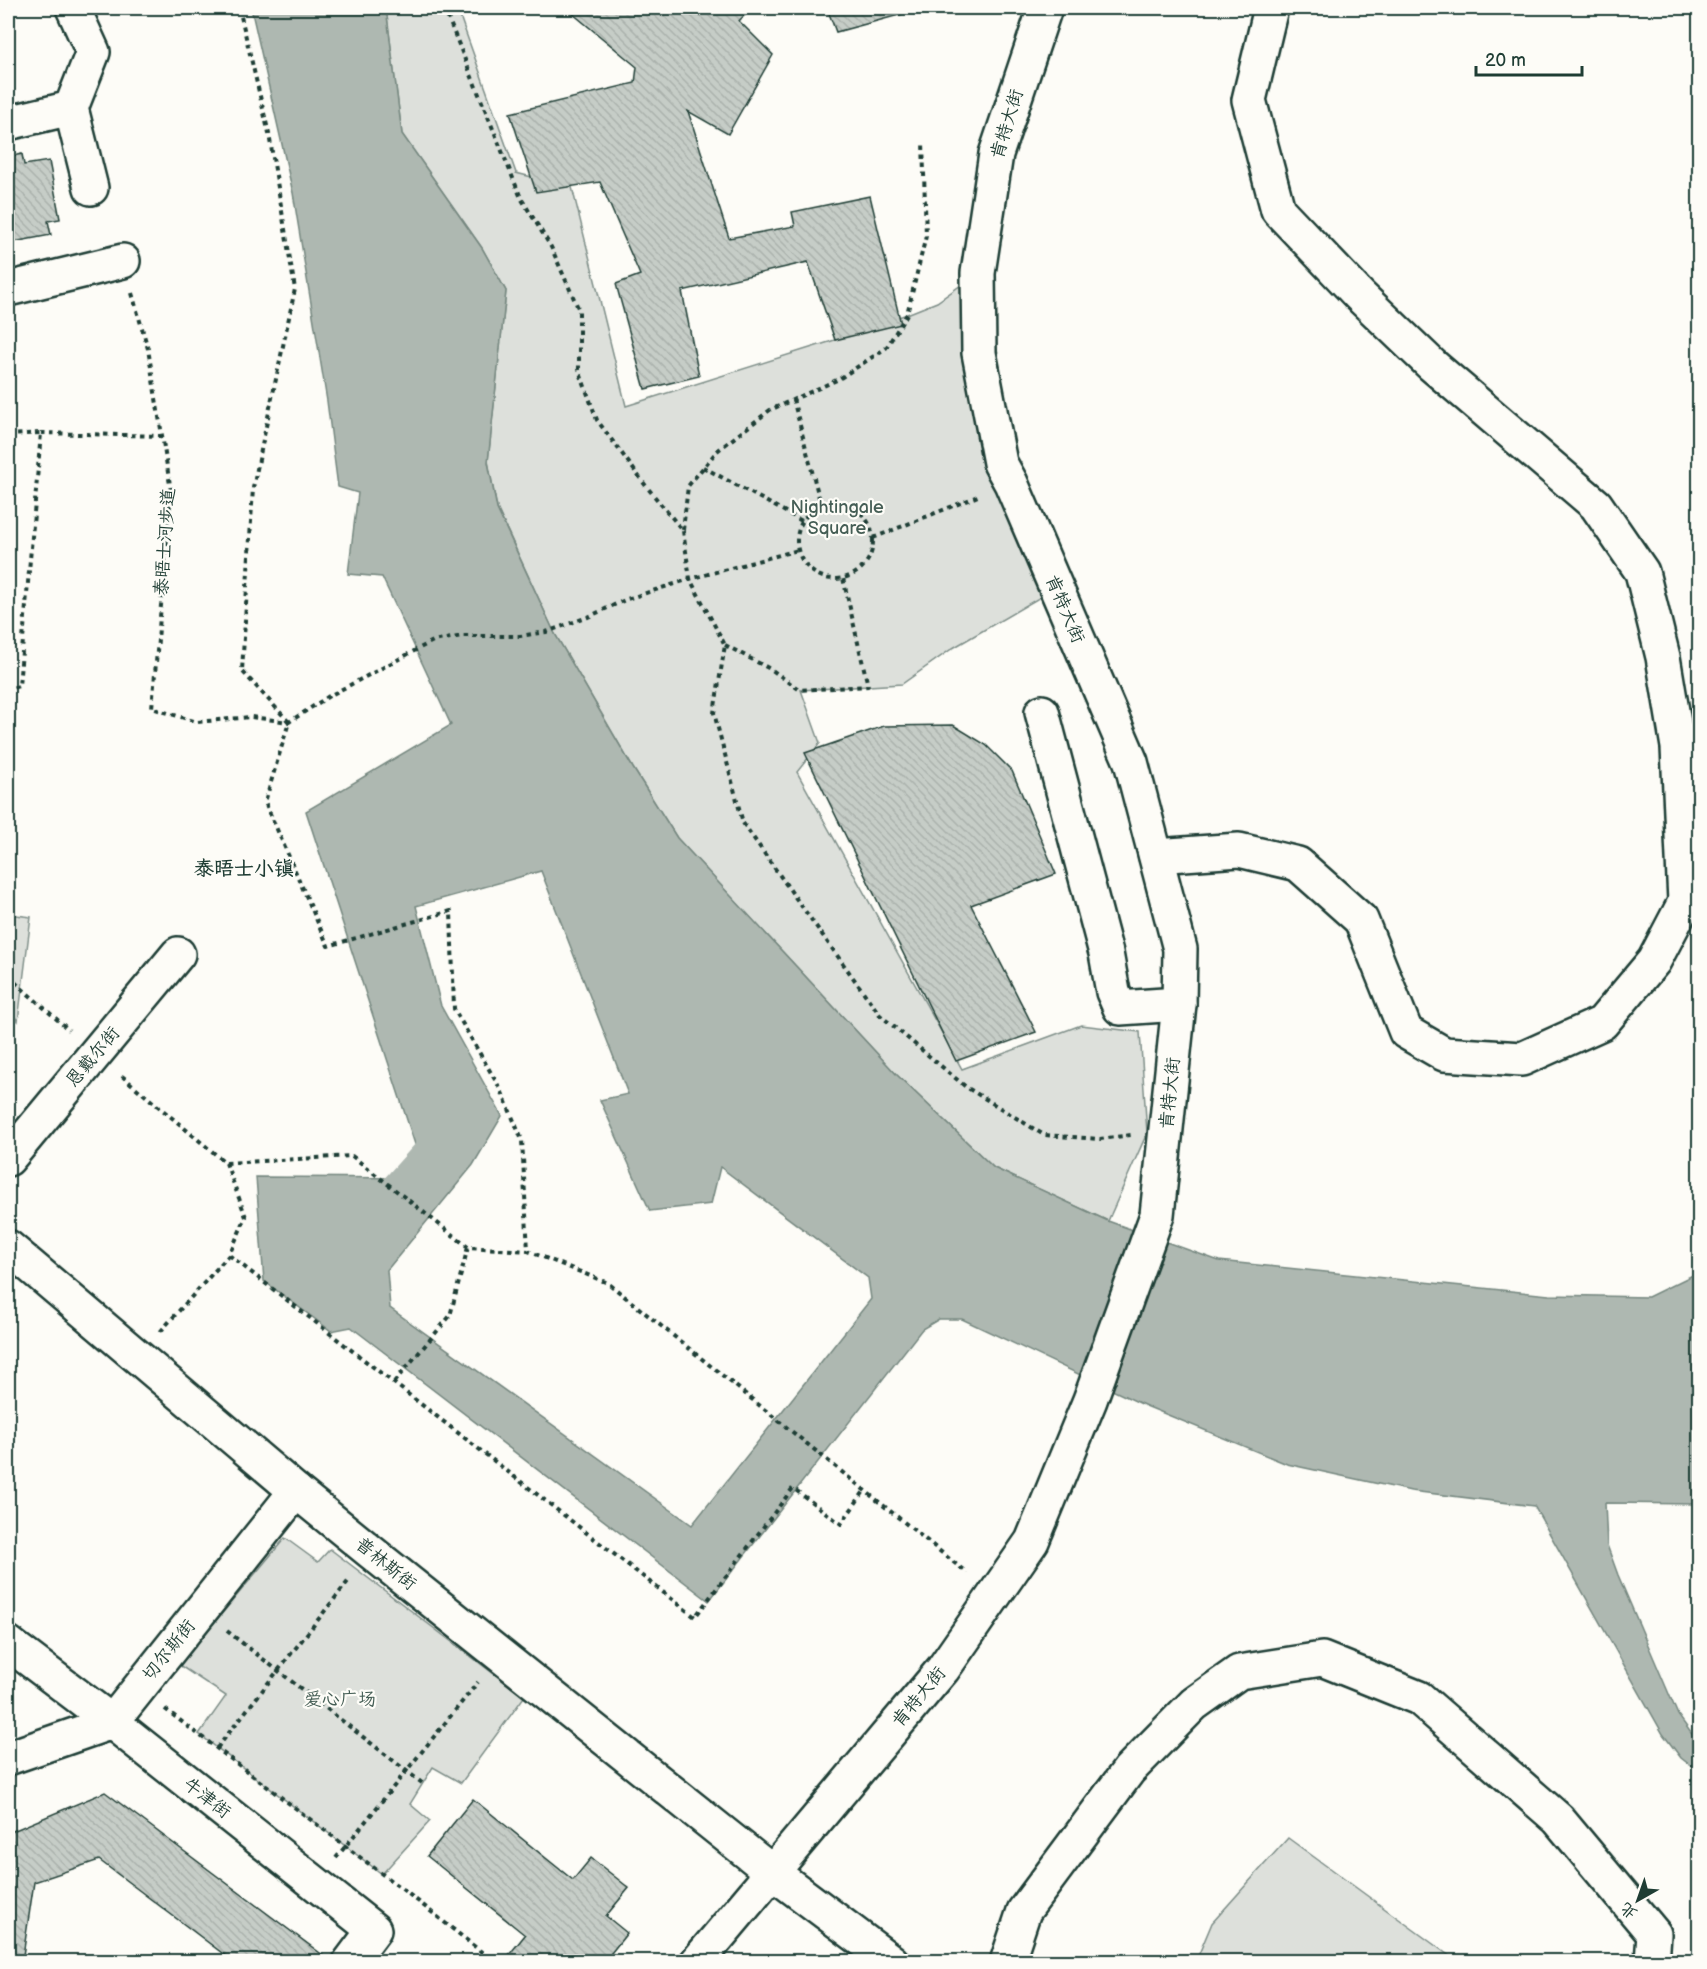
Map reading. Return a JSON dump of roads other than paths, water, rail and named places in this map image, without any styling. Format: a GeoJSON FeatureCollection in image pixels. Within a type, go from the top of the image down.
{"type":"FeatureCollection","features":[{"type":"Feature","properties":{"kind":"street"},"geometry":{"type":"LineString","coordinates":[[73,8],[93,52],[71,108],[91,188]]}},
{"type":"Feature","properties":{"kind":"street","name":"肯特大街"},"geometry":{"type":"LineString","coordinates":[[697,1962],[943,1669],[1032,1541],[1090,1400],[1157,1215],[1179,1004],[1180,949],[1131,762],[1011,483],[1000,463],[979,353],[978,273],[996,154],[1045,8]]}},
{"type":"Feature","properties":{"kind":"street"},"geometry":{"type":"LineString","coordinates":[[1156,856],[1239,850],[1298,864],[1361,920],[1406,1032],[1444,1054],[1522,1059],[1602,1023],[1654,961],[1685,902],[1678,747],[1663,657],[1642,572],[1596,505],[1432,365],[1360,296],[1278,210],[1249,100],[1271,8]]}},
{"type":"Feature","properties":{"kind":"street"},"geometry":{"type":"LineString","coordinates":[[8,123],[71,108]]}},
{"type":"Feature","properties":{"kind":"street"},"geometry":{"type":"LineString","coordinates":[[8,289],[123,261]]}},
{"type":"Feature","properties":{"kind":"street"},"geometry":{"type":"LineString","coordinates":[[1042,712],[1106,953],[1113,992],[1120,1008],[1179,1004]]}},
{"type":"Feature","properties":{"kind":"street","name":"恩戴尔街"},"geometry":{"type":"LineString","coordinates":[[8,1159],[178,954]]}},
{"type":"Feature","properties":{"kind":"street","name":"普林斯街"},"geometry":{"type":"LineString","coordinates":[[8,1248],[371,1552],[772,1872],[892,1962]]}},
{"type":"Feature","properties":{"kind":"street","name":"切尔斯街"},"geometry":{"type":"LineString","coordinates":[[112,1722],[296,1491]]}},
{"type":"Feature","properties":{"kind":"street","name":"牛津街"},"geometry":{"type":"LineString","coordinates":[[8,1643],[112,1722],[374,1930],[350,1962]]}},
{"type":"Feature","properties":{"kind":"street"},"geometry":{"type":"LineString","coordinates":[[1007,1962],[1024,1911],[1129,1770],[1194,1704],[1239,1672],[1322,1659],[1419,1698],[1558,1819],[1654,1934],[1652,1962]]}},
{"type":"Feature","properties":{"kind":"street"},"geometry":{"type":"LineString","coordinates":[[8,1758],[112,1722]]}},
{"type":"Feature","properties":{"kind":"waterway"},"geometry":{"type":"LineString","coordinates":[[376,1216],[456,1127]]}},
{"type":"Feature","properties":{"kind":"district","name":"泰晤士小镇"},"geometry":{"type":"Point","coordinates":[244,869]}},
{"type":"Feature","properties":{"kind":"park label","name":"Nightingale Square"},"geometry":{"type":"Point","coordinates":[837,517]}},
{"type":"Feature","properties":{"kind":"park label","name":"爱心广场"},"geometry":{"type":"Point","coordinates":[340,1699]}}]}
